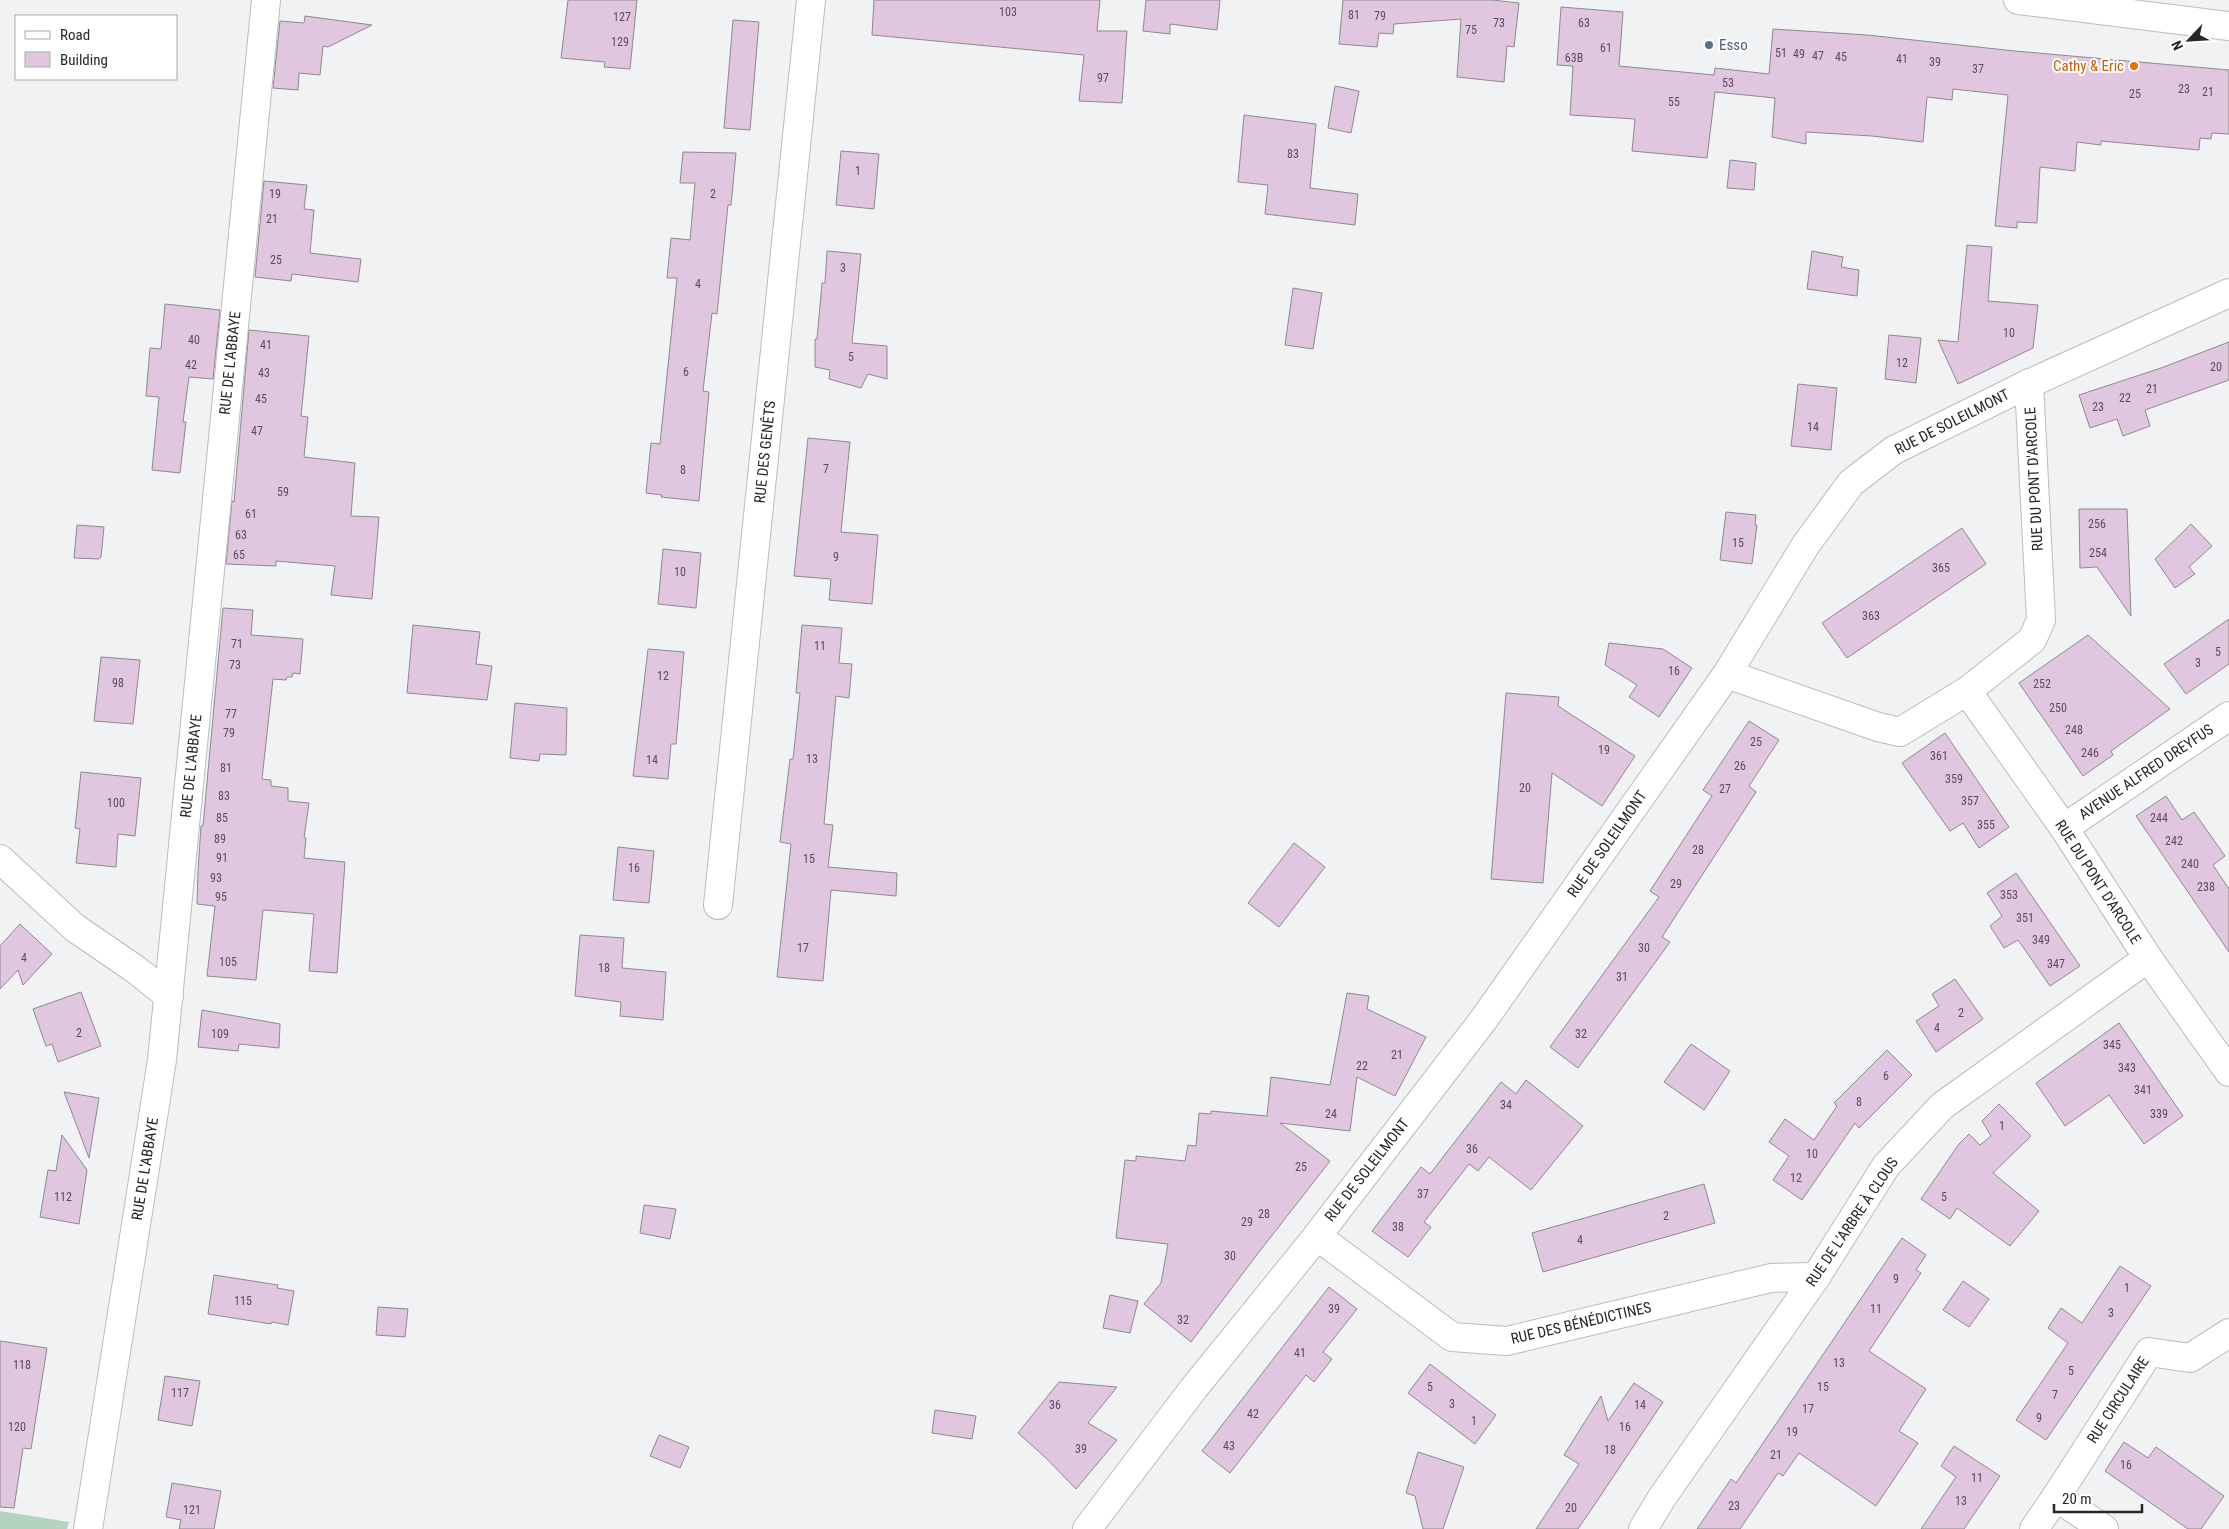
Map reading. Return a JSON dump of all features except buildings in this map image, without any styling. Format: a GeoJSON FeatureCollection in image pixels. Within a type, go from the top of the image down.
{"type":"FeatureCollection","features":[{"type":"Feature","properties":{"kind":"street","name":"RUE DES GENÊTS"},"geometry":{"type":"LineString","coordinates":[[718,905],[811,0]]}},
{"type":"Feature","properties":{"kind":"street"},"geometry":{"type":"LineString","coordinates":[[2030,1],[2229,26]]}},
{"type":"Feature","properties":{"kind":"street","name":"RUE DE L'ABBAYE"},"geometry":{"type":"LineString","coordinates":[[88,1529],[162,1060],[265,9]]}},
{"type":"Feature","properties":{"kind":"street","name":"RUE DE SOLEILMONT"},"geometry":{"type":"LineString","coordinates":[[1087,1529],[1194,1388],[1317,1236],[1484,1019],[1728,674],[1805,546],[1851,483],[1894,450],[2029,383],[2229,293]]}},
{"type":"Feature","properties":{"kind":"street","name":"RUE DU PONT D'ARCOLE"},"geometry":{"type":"LineString","coordinates":[[1728,674],[1878,727],[1900,732],[1967,691],[2032,640],[2041,620],[2029,383]]}},
{"type":"Feature","properties":{"kind":"street","name":"RUE DU PONT D'ARCOLE"},"geometry":{"type":"LineString","coordinates":[[1967,691],[2064,828],[2148,958],[2229,1072]]}},
{"type":"Feature","properties":{"kind":"street","name":"AVENUE ALFRED DREYFUS"},"geometry":{"type":"LineString","coordinates":[[2064,828],[2229,716]]}},
{"type":"Feature","properties":{"kind":"street"},"geometry":{"type":"LineString","coordinates":[[0,859],[76,928],[135,969],[169,996]]}},
{"type":"Feature","properties":{"kind":"street","name":"RUE DE L'ARBRE À CLOUS"},"geometry":{"type":"LineString","coordinates":[[1643,1529],[1661,1499],[1816,1277],[1886,1166],[1942,1106],[2148,958]]}},
{"type":"Feature","properties":{"kind":"street","name":"RUE DES BÉNÉDICTINES"},"geometry":{"type":"LineString","coordinates":[[1317,1236],[1452,1337],[1507,1342],[1771,1278],[1816,1277]]}},
{"type":"Feature","properties":{"kind":"street","name":"RUE CIRCULAIRE"},"geometry":{"type":"LineString","coordinates":[[2034,1529],[2056,1498],[2149,1352],[2190,1358],[2229,1332]]}},
{"type":"Feature","properties":{"kind":"street"},"geometry":{"type":"LineString","coordinates":[[2056,1498],[2104,1529]]}},
{"type":"Feature","properties":{"kind":"green space"},"geometry":{"type":"Polygon","coordinates":[[[0,1511],[69,1522],[67,1529],[0,1529],[0,1511]]]}},
{"type":"Feature","properties":{"kind":"place","name":"Esso"},"geometry":{"type":"Point","coordinates":[1709,45]}},
{"type":"Feature","properties":{"kind":"place","name":"Cathy & Eric"},"geometry":{"type":"Point","coordinates":[2134,66]}}]}
